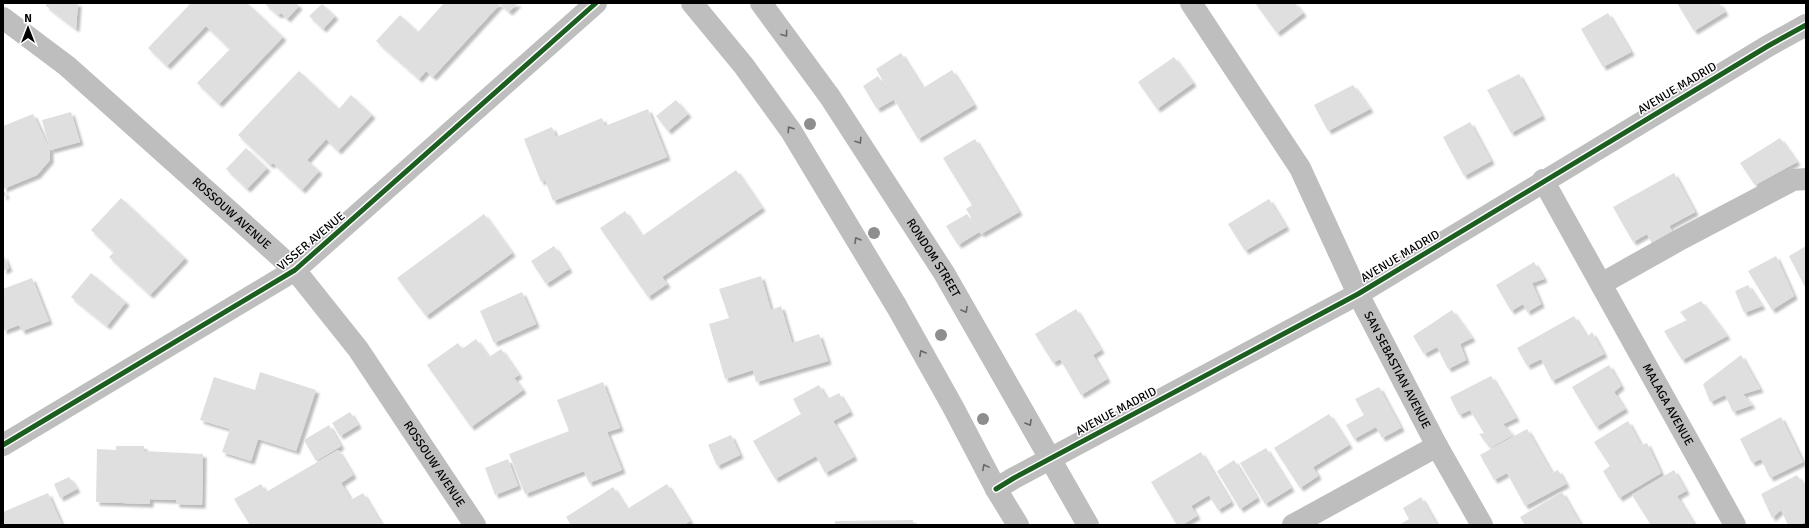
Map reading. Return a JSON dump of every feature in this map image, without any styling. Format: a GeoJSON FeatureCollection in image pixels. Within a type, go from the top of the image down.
{"type":"FeatureCollection","features":[{"type":"Feature","properties":{"kind":"street","name":"VISSER AVENUE"},"geometry":{"type":"LineString","coordinates":[[3,445],[295,270],[596,3]]}},
{"type":"Feature","properties":{"kind":"street"},"geometry":{"type":"LineString","coordinates":[[692,3],[744,66],[791,131],[897,307],[953,407],[996,489],[1018,525]]}},
{"type":"Feature","properties":{"kind":"street","name":"RONDOM STREET"},"geometry":{"type":"LineString","coordinates":[[761,3],[830,97],[944,273],[1088,525]]}},
{"type":"Feature","properties":{"kind":"street","name":"SAN SEBASTIAN AVENUE"},"geometry":{"type":"LineString","coordinates":[[1191,3],[1300,168],[1358,294],[1437,446],[1482,525]]}},
{"type":"Feature","properties":{"kind":"street","name":"ROSSOUW AVENUE"},"geometry":{"type":"LineString","coordinates":[[3,18],[68,66],[295,270],[358,349],[475,525]]}},
{"type":"Feature","properties":{"kind":"street","name":"AVENUE MADRID"},"geometry":{"type":"LineString","coordinates":[[996,489],[1049,458],[1358,294],[1543,180],[1768,46],[1806,25]]}},
{"type":"Feature","properties":{"kind":"street"},"geometry":{"type":"LineString","coordinates":[[1601,284],[1681,239],[1793,180],[1806,179]]}},
{"type":"Feature","properties":{"kind":"street","name":"MALAGA AVENUE"},"geometry":{"type":"LineString","coordinates":[[1543,180],[1736,525]]}},
{"type":"Feature","properties":{"kind":"street"},"geometry":{"type":"LineString","coordinates":[[1293,525],[1437,446]]}},
{"type":"Feature","properties":{"kind":"building"},"geometry":{"type":"Polygon","coordinates":[[[46,3],[78,3],[76,29],[46,6],[46,3]]]}},
{"type":"Feature","properties":{"kind":"building"},"geometry":{"type":"Polygon","coordinates":[[[191,3],[247,3],[283,37],[219,104],[197,83],[230,49],[206,26],[167,66],[148,48],[191,3]]]}},
{"type":"Feature","properties":{"kind":"building"},"geometry":{"type":"Polygon","coordinates":[[[264,3],[296,3],[299,6],[287,19],[281,13],[278,15],[264,3]]]}},
{"type":"Feature","properties":{"kind":"building"},"geometry":{"type":"Polygon","coordinates":[[[444,3],[518,3],[509,12],[500,4],[433,77],[426,71],[419,79],[376,41],[400,15],[418,32],[444,3]]]}},
{"type":"Feature","properties":{"kind":"building"},"geometry":{"type":"Polygon","coordinates":[[[1255,3],[1295,3],[1303,13],[1277,33],[1255,3]]]}},
{"type":"Feature","properties":{"kind":"building"},"geometry":{"type":"Polygon","coordinates":[[[1677,3],[1719,3],[1725,12],[1694,31],[1677,3]]]}},
{"type":"Feature","properties":{"kind":"building"},"geometry":{"type":"Polygon","coordinates":[[[322,4],[335,16],[323,29],[309,16],[322,4]]]}},
{"type":"Feature","properties":{"kind":"building"},"geometry":{"type":"Polygon","coordinates":[[[1608,13],[1631,52],[1603,67],[1581,29],[1608,13]]]}},
{"type":"Feature","properties":{"kind":"building"},"geometry":{"type":"Polygon","coordinates":[[[901,53],[923,88],[952,70],[974,105],[918,139],[876,69],[901,53]]]}},
{"type":"Feature","properties":{"kind":"building"},"geometry":{"type":"Polygon","coordinates":[[[1174,57],[1193,83],[1157,109],[1138,82],[1174,57]]]}},
{"type":"Feature","properties":{"kind":"building"},"geometry":{"type":"Polygon","coordinates":[[[299,71],[339,109],[351,95],[372,115],[338,151],[326,139],[307,160],[319,171],[302,190],[273,163],[270,165],[238,135],[299,71]]]}},
{"type":"Feature","properties":{"kind":"building"},"geometry":{"type":"Polygon","coordinates":[[[1519,74],[1542,116],[1511,133],[1487,90],[1519,74]]]}},
{"type":"Feature","properties":{"kind":"building"},"geometry":{"type":"Polygon","coordinates":[[[878,76],[893,100],[877,109],[863,86],[878,76]]]}},
{"type":"Feature","properties":{"kind":"building"},"geometry":{"type":"Polygon","coordinates":[[[1353,85],[1370,109],[1328,131],[1314,105],[1353,85]]]}},
{"type":"Feature","properties":{"kind":"building"},"geometry":{"type":"Polygon","coordinates":[[[676,100],[688,114],[668,131],[656,116],[676,100]]]}},
{"type":"Feature","properties":{"kind":"building"},"geometry":{"type":"Polygon","coordinates":[[[648,109],[667,157],[553,201],[545,180],[541,182],[524,139],[552,127],[556,137],[602,118],[605,126],[648,109]]]}},
{"type":"Feature","properties":{"kind":"building"},"geometry":{"type":"Polygon","coordinates":[[[71,112],[80,142],[50,150],[42,120],[71,112]]]}},
{"type":"Feature","properties":{"kind":"building"},"geometry":{"type":"Polygon","coordinates":[[[33,114],[50,150],[50,160],[37,175],[3,189],[3,126],[33,114]]]}},
{"type":"Feature","properties":{"kind":"building"},"geometry":{"type":"Polygon","coordinates":[[[1470,122],[1491,161],[1464,176],[1443,137],[1470,122]]]}},
{"type":"Feature","properties":{"kind":"building"},"geometry":{"type":"Polygon","coordinates":[[[1780,138],[1797,162],[1755,185],[1740,163],[1780,138]]]}},
{"type":"Feature","properties":{"kind":"building"},"geometry":{"type":"Polygon","coordinates":[[[975,139],[1019,212],[981,234],[966,209],[972,205],[943,158],[975,139]]]}},
{"type":"Feature","properties":{"kind":"building"},"geometry":{"type":"Polygon","coordinates":[[[246,148],[267,168],[247,189],[226,169],[246,148]]]}},
{"type":"Feature","properties":{"kind":"building"},"geometry":{"type":"Polygon","coordinates":[[[736,170],[762,208],[662,277],[667,284],[648,297],[600,228],[625,211],[642,236],[736,170]]]}},
{"type":"Feature","properties":{"kind":"building"},"geometry":{"type":"Polygon","coordinates":[[[1674,173],[1695,212],[1669,226],[1674,234],[1653,245],[1647,234],[1633,242],[1613,207],[1674,173]]]}},
{"type":"Feature","properties":{"kind":"building"},"geometry":{"type":"Polygon","coordinates":[[[3,189],[6,195],[3,197],[3,189]]]}},
{"type":"Feature","properties":{"kind":"building"},"geometry":{"type":"Polygon","coordinates":[[[121,198],[185,258],[150,295],[109,257],[114,252],[91,230],[121,198]]]}},
{"type":"Feature","properties":{"kind":"building"},"geometry":{"type":"Polygon","coordinates":[[[1269,199],[1286,227],[1245,251],[1228,224],[1269,199]]]}},
{"type":"Feature","properties":{"kind":"building"},"geometry":{"type":"Polygon","coordinates":[[[484,214],[512,253],[426,316],[397,278],[484,214]]]}},
{"type":"Feature","properties":{"kind":"building"},"geometry":{"type":"Polygon","coordinates":[[[967,214],[979,232],[958,245],[946,226],[967,214]]]}},
{"type":"Feature","properties":{"kind":"building"},"geometry":{"type":"Polygon","coordinates":[[[554,246],[569,269],[546,284],[531,261],[554,246]]]}},
{"type":"Feature","properties":{"kind":"building"},"geometry":{"type":"Polygon","coordinates":[[[1806,246],[1806,289],[1789,256],[1806,246]]]}},
{"type":"Feature","properties":{"kind":"building"},"geometry":{"type":"Polygon","coordinates":[[[3,254],[9,268],[3,271],[3,254]]]}},
{"type":"Feature","properties":{"kind":"building"},"geometry":{"type":"Polygon","coordinates":[[[1776,256],[1794,296],[1772,310],[1748,271],[1776,256]]]}},
{"type":"Feature","properties":{"kind":"building"},"geometry":{"type":"Polygon","coordinates":[[[1534,262],[1544,279],[1532,283],[1541,304],[1527,312],[1523,304],[1511,311],[1496,285],[1534,262]]]}},
{"type":"Feature","properties":{"kind":"building"},"geometry":{"type":"Polygon","coordinates":[[[91,273],[126,302],[107,326],[71,297],[91,273]]]}},
{"type":"Feature","properties":{"kind":"building"},"geometry":{"type":"Polygon","coordinates":[[[761,276],[771,310],[781,306],[792,343],[819,334],[828,361],[756,382],[753,370],[725,379],[709,324],[729,318],[719,289],[761,276]]]}},
{"type":"Feature","properties":{"kind":"building"},"geometry":{"type":"Polygon","coordinates":[[[32,278],[49,321],[22,331],[19,325],[3,331],[3,289],[32,278]]]}},
{"type":"Feature","properties":{"kind":"building"},"geometry":{"type":"Polygon","coordinates":[[[1748,285],[1762,306],[1744,313],[1735,291],[1748,285]]]}},
{"type":"Feature","properties":{"kind":"building"},"geometry":{"type":"Polygon","coordinates":[[[522,292],[536,324],[494,343],[480,311],[522,292]]]}},
{"type":"Feature","properties":{"kind":"building"},"geometry":{"type":"Polygon","coordinates":[[[1701,301],[1727,336],[1682,360],[1664,331],[1687,320],[1680,312],[1701,301]]]}},
{"type":"Feature","properties":{"kind":"building"},"geometry":{"type":"Polygon","coordinates":[[[1076,309],[1101,350],[1093,355],[1107,379],[1081,395],[1060,359],[1053,363],[1035,334],[1076,309]]]}},
{"type":"Feature","properties":{"kind":"building"},"geometry":{"type":"Polygon","coordinates":[[[1452,310],[1472,338],[1460,344],[1466,360],[1448,369],[1437,347],[1424,354],[1413,336],[1452,310]]]}},
{"type":"Feature","properties":{"kind":"building"},"geometry":{"type":"Polygon","coordinates":[[[1574,316],[1587,337],[1592,332],[1604,354],[1552,381],[1541,359],[1527,366],[1517,348],[1574,316]]]}},
{"type":"Feature","properties":{"kind":"building"},"geometry":{"type":"Polygon","coordinates":[[[476,339],[489,357],[501,349],[519,375],[514,378],[523,390],[471,427],[427,365],[458,343],[462,349],[476,339]]]}},
{"type":"Feature","properties":{"kind":"building"},"geometry":{"type":"Polygon","coordinates":[[[1741,355],[1760,389],[1743,394],[1752,405],[1733,412],[1725,395],[1710,402],[1703,384],[1741,355]]]}},
{"type":"Feature","properties":{"kind":"building"},"geometry":{"type":"Polygon","coordinates":[[[1609,365],[1621,386],[1614,392],[1625,409],[1596,427],[1572,387],[1609,365]]]}},
{"type":"Feature","properties":{"kind":"building"},"geometry":{"type":"Polygon","coordinates":[[[260,372],[316,390],[296,451],[258,439],[251,461],[222,452],[230,429],[200,420],[214,377],[255,390],[260,372]]]}},
{"type":"Feature","properties":{"kind":"building"},"geometry":{"type":"Polygon","coordinates":[[[1491,376],[1516,418],[1503,424],[1513,435],[1490,448],[1479,434],[1484,433],[1470,410],[1459,415],[1450,397],[1491,376]]]}},
{"type":"Feature","properties":{"kind":"building"},"geometry":{"type":"Polygon","coordinates":[[[603,382],[620,428],[607,432],[622,470],[589,483],[584,471],[525,494],[509,454],[569,431],[557,400],[603,382]]]}},
{"type":"Feature","properties":{"kind":"building"},"geometry":{"type":"Polygon","coordinates":[[[819,385],[827,399],[839,393],[850,412],[833,421],[854,457],[825,473],[816,456],[775,479],[753,441],[801,414],[793,399],[819,385]]]}},
{"type":"Feature","properties":{"kind":"building"},"geometry":{"type":"Polygon","coordinates":[[[1379,387],[1401,428],[1382,438],[1376,427],[1354,439],[1346,425],[1364,415],[1355,399],[1379,387]]]}},
{"type":"Feature","properties":{"kind":"building"},"geometry":{"type":"Polygon","coordinates":[[[350,412],[358,425],[340,436],[332,423],[350,412]]]}},
{"type":"Feature","properties":{"kind":"building"},"geometry":{"type":"Polygon","coordinates":[[[1329,414],[1349,445],[1313,467],[1318,476],[1300,488],[1274,448],[1329,414]]]}},
{"type":"Feature","properties":{"kind":"building"},"geometry":{"type":"Polygon","coordinates":[[[1781,417],[1803,462],[1770,478],[1761,459],[1752,463],[1740,439],[1781,417]]]}},
{"type":"Feature","properties":{"kind":"building"},"geometry":{"type":"Polygon","coordinates":[[[1628,421],[1641,445],[1647,443],[1661,473],[1619,498],[1603,471],[1610,466],[1594,442],[1628,421]]]}},
{"type":"Feature","properties":{"kind":"building"},"geometry":{"type":"Polygon","coordinates":[[[329,425],[341,446],[316,461],[304,440],[329,425]]]}},
{"type":"Feature","properties":{"kind":"building"},"geometry":{"type":"Polygon","coordinates":[[[1527,429],[1552,473],[1558,470],[1566,484],[1525,506],[1507,473],[1494,480],[1480,455],[1527,429]]]}},
{"type":"Feature","properties":{"kind":"building"},"geometry":{"type":"Polygon","coordinates":[[[731,435],[740,455],[717,466],[708,445],[731,435]]]}},
{"type":"Feature","properties":{"kind":"building"},"geometry":{"type":"Polygon","coordinates":[[[116,446],[144,446],[144,451],[203,454],[202,505],[176,504],[176,500],[150,499],[150,504],[96,502],[97,449],[116,450],[116,446]]]}},
{"type":"Feature","properties":{"kind":"building"},"geometry":{"type":"Polygon","coordinates":[[[1266,448],[1291,488],[1265,504],[1240,463],[1266,448]]]}},
{"type":"Feature","properties":{"kind":"building"},"geometry":{"type":"Polygon","coordinates":[[[338,450],[353,475],[341,483],[351,500],[363,493],[382,525],[250,525],[234,499],[261,484],[266,492],[338,450]]]}},
{"type":"Feature","properties":{"kind":"building"},"geometry":{"type":"Polygon","coordinates":[[[1201,452],[1231,502],[1218,510],[1209,495],[1191,506],[1197,516],[1182,525],[1177,525],[1151,482],[1201,452]]]}},
{"type":"Feature","properties":{"kind":"building"},"geometry":{"type":"Polygon","coordinates":[[[508,459],[518,486],[495,495],[485,468],[508,459]]]}},
{"type":"Feature","properties":{"kind":"building"},"geometry":{"type":"Polygon","coordinates":[[[1234,460],[1257,498],[1240,509],[1217,471],[1234,460]]]}},
{"type":"Feature","properties":{"kind":"building"},"geometry":{"type":"Polygon","coordinates":[[[1674,470],[1686,491],[1677,496],[1694,524],[1651,525],[1632,495],[1674,470]]]}},
{"type":"Feature","properties":{"kind":"building"},"geometry":{"type":"Polygon","coordinates":[[[1797,475],[1806,489],[1806,521],[1800,525],[1788,525],[1781,510],[1772,518],[1761,494],[1797,475]]]}},
{"type":"Feature","properties":{"kind":"building"},"geometry":{"type":"Polygon","coordinates":[[[69,477],[77,489],[60,498],[54,484],[69,477]]]}},
{"type":"Feature","properties":{"kind":"building"},"geometry":{"type":"Polygon","coordinates":[[[667,484],[690,521],[684,525],[571,525],[566,517],[613,487],[627,509],[667,484]]]}},
{"type":"Feature","properties":{"kind":"building"},"geometry":{"type":"Polygon","coordinates":[[[1562,492],[1581,525],[1525,525],[1520,517],[1562,492]]]}},
{"type":"Feature","properties":{"kind":"building"},"geometry":{"type":"Polygon","coordinates":[[[48,493],[62,525],[3,525],[3,512],[48,493]]]}},
{"type":"Feature","properties":{"kind":"building"},"geometry":{"type":"Polygon","coordinates":[[[1421,497],[1437,525],[1399,525],[1409,519],[1403,508],[1421,497]]]}},
{"type":"Feature","properties":{"kind":"building"},"geometry":{"type":"Polygon","coordinates":[[[913,520],[913,525],[835,525],[835,521],[913,520]]]}},
{"type":"Feature","properties":{"kind":"cycle path"},"geometry":{"type":"LineString","coordinates":[[3,445],[295,270],[596,3]]}},
{"type":"Feature","properties":{"kind":"cycle path"},"geometry":{"type":"LineString","coordinates":[[996,489],[1358,294],[1768,46],[1806,25]]}}]}
